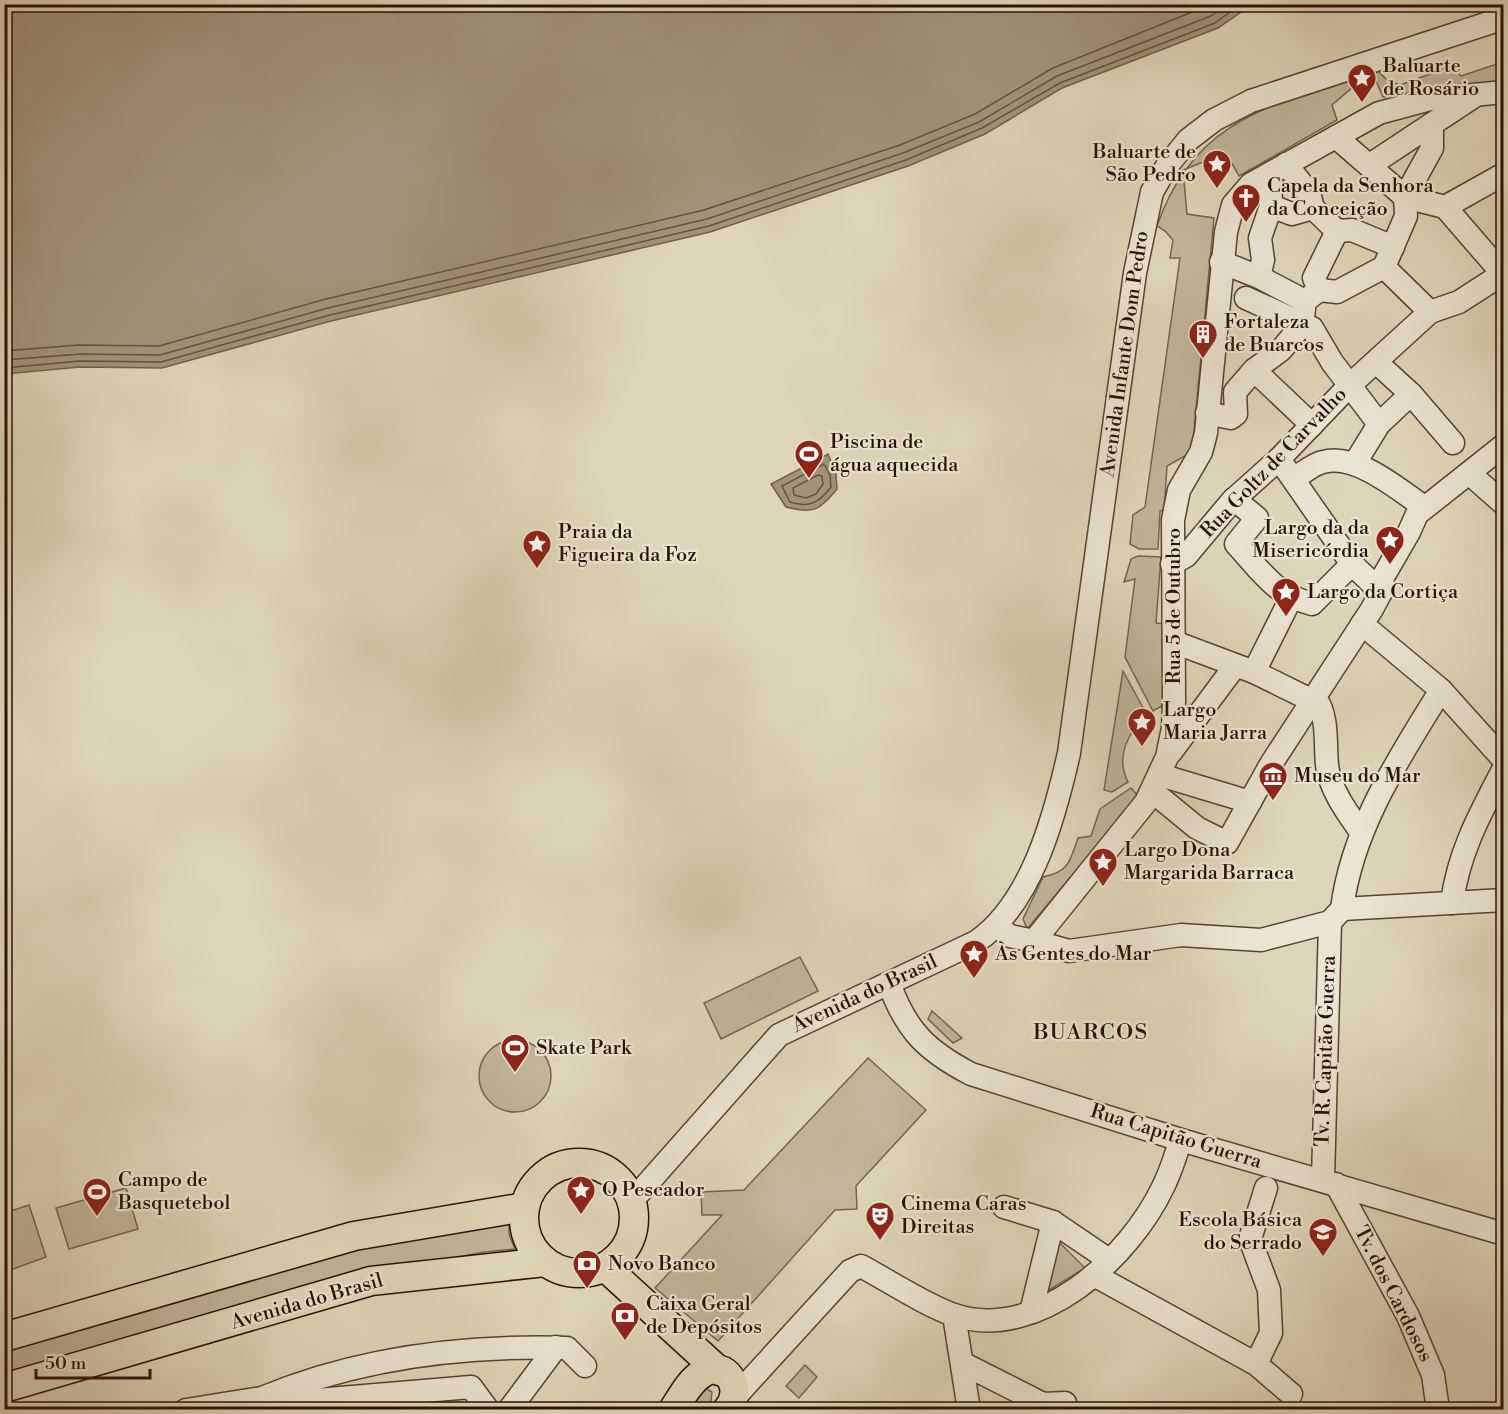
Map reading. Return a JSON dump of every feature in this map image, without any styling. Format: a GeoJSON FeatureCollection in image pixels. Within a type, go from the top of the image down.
{"type":"FeatureCollection","features":[{"type":"Feature","properties":{"kind":"main road"},"geometry":{"type":"LineString","coordinates":[[573,1163],[592,1164],[610,1172],[624,1186],[632,1201],[634,1214],[632,1235],[621,1254],[605,1267],[574,1274],[545,1262],[530,1244],[526,1232],[525,1207],[533,1188],[546,1174],[573,1163]]}},
{"type":"Feature","properties":{"kind":"main road"},"geometry":{"type":"LineString","coordinates":[[4,1338],[354,1236],[525,1207]]}},
{"type":"Feature","properties":{"kind":"main road","name":"Avenida do Brasil"},"geometry":{"type":"LineString","coordinates":[[4,1388],[371,1281],[545,1262]]}},
{"type":"Feature","properties":{"kind":"main road"},"geometry":{"type":"LineString","coordinates":[[605,1267],[687,1343],[719,1371],[731,1378],[731,1403]]}},
{"type":"Feature","properties":{"kind":"main road"},"geometry":{"type":"LineString","coordinates":[[687,1343],[692,1384]]}},
{"type":"Feature","properties":{"kind":"main road"},"geometry":{"type":"LineString","coordinates":[[673,1410],[703,1373],[719,1371]]}},
{"type":"Feature","properties":{"kind":"street","name":"Avenida Infante Dom Pedro"},"geometry":{"type":"LineString","coordinates":[[1010,906],[1045,840],[1058,801],[1069,753],[1134,273],[1152,192],[1167,166],[1188,140],[1215,120],[1251,101],[1503,18]]}},
{"type":"Feature","properties":{"kind":"street","name":"Rua 5 de Outubro"},"geometry":{"type":"LineString","coordinates":[[1034,941],[1146,802],[1160,774],[1173,728],[1173,520],[1179,490],[1201,452],[1208,413],[1221,262],[1233,205],[1251,184],[1379,113],[1431,99],[1503,92]]}},
{"type":"Feature","properties":{"kind":"street"},"geometry":{"type":"LineString","coordinates":[[1370,165],[1477,94]]}},
{"type":"Feature","properties":{"kind":"street"},"geometry":{"type":"LineString","coordinates":[[1221,262],[1312,296],[1336,292],[1388,257],[1406,216],[1405,197],[1432,148],[1432,124]]}},
{"type":"Feature","properties":{"kind":"street"},"geometry":{"type":"LineString","coordinates":[[1259,277],[1263,260],[1260,238],[1271,206],[1278,169],[1309,193],[1313,208],[1337,231],[1352,230],[1388,257],[1430,312],[1459,302],[1503,273],[1445,207],[1405,197],[1336,137]]}},
{"type":"Feature","properties":{"kind":"street"},"geometry":{"type":"LineString","coordinates":[[1445,207],[1503,174]]}},
{"type":"Feature","properties":{"kind":"street"},"geometry":{"type":"LineString","coordinates":[[1271,206],[1292,214],[1313,208]]}},
{"type":"Feature","properties":{"kind":"street"},"geometry":{"type":"LineString","coordinates":[[1208,413],[1231,418],[1236,414],[1235,392],[1254,370],[1281,350],[1302,324],[1312,296],[1314,278],[1337,231]]}},
{"type":"Feature","properties":{"kind":"street"},"geometry":{"type":"LineString","coordinates":[[1246,298],[1311,328],[1332,362],[1351,384],[1379,424]]}},
{"type":"Feature","properties":{"kind":"street","name":"Rua Goltz de Carvalho"},"geometry":{"type":"LineString","coordinates":[[1172,564],[1186,556],[1234,499],[1279,459],[1351,384],[1430,312]]}},
{"type":"Feature","properties":{"kind":"street"},"geometry":{"type":"LineString","coordinates":[[1376,362],[1410,394],[1453,443]]}},
{"type":"Feature","properties":{"kind":"street"},"geometry":{"type":"LineString","coordinates":[[1254,370],[1312,425]]}},
{"type":"Feature","properties":{"kind":"street"},"geometry":{"type":"LineString","coordinates":[[1354,463],[1379,424],[1410,394]]}},
{"type":"Feature","properties":{"kind":"street"},"geometry":{"type":"LineString","coordinates":[[1160,774],[1197,828],[1227,843],[1250,802],[1381,592],[1383,577],[1410,532],[1417,514],[1451,484],[1470,474],[1503,445]]}},
{"type":"Feature","properties":{"kind":"street"},"geometry":{"type":"LineString","coordinates":[[1279,459],[1352,564],[1381,592]]}},
{"type":"Feature","properties":{"kind":"street"},"geometry":{"type":"LineString","coordinates":[[1294,478],[1320,462],[1336,460],[1354,463],[1424,507]]}},
{"type":"Feature","properties":{"kind":"street"},"geometry":{"type":"LineString","coordinates":[[1470,474],[1503,504]]}},
{"type":"Feature","properties":{"kind":"street"},"geometry":{"type":"LineString","coordinates":[[1234,499],[1257,518],[1236,544],[1275,587],[1290,598],[1312,604],[1352,564]]}},
{"type":"Feature","properties":{"kind":"street"},"geometry":{"type":"LineString","coordinates":[[1160,774],[1244,669],[1278,622],[1290,598]]}},
{"type":"Feature","properties":{"kind":"street"},"geometry":{"type":"LineString","coordinates":[[1362,624],[1442,690],[1503,760]]}},
{"type":"Feature","properties":{"kind":"street"},"geometry":{"type":"LineString","coordinates":[[1174,642],[1244,669],[1319,704],[1323,713],[1327,767],[1333,785],[1361,832]]}},
{"type":"Feature","properties":{"kind":"street","name":"Tv. R. Capitão Guerra"},"geometry":{"type":"LineString","coordinates":[[1329,1182],[1336,915],[1361,832],[1394,766],[1442,690]]}},
{"type":"Feature","properties":{"kind":"street"},"geometry":{"type":"LineString","coordinates":[[1452,903],[1455,872],[1474,824],[1503,768]]}},
{"type":"Feature","properties":{"kind":"street"},"geometry":{"type":"LineString","coordinates":[[1160,774],[1250,802]]}},
{"type":"Feature","properties":{"kind":"street"},"geometry":{"type":"LineString","coordinates":[[996,926],[1010,936],[1069,951],[1081,951],[1181,935],[1261,940],[1336,915],[1503,900]]}},
{"type":"Feature","properties":{"kind":"street","name":"Avenida do Brasil"},"geometry":{"type":"LineString","coordinates":[[632,1201],[779,1035],[976,942],[996,926],[1010,906]]}},
{"type":"Feature","properties":{"kind":"street","name":"Rua Capitão Guerra"},"geometry":{"type":"LineString","coordinates":[[889,983],[898,1009],[918,1038],[961,1069],[1181,1140],[1503,1234]]}},
{"type":"Feature","properties":{"kind":"street"},"geometry":{"type":"LineString","coordinates":[[731,1403],[850,1272],[861,1266],[954,1315],[993,1322],[1031,1312],[1074,1292],[1131,1238],[1163,1188],[1181,1140]]}},
{"type":"Feature","properties":{"kind":"street","name":"Tv. dos Cardosos"},"geometry":{"type":"LineString","coordinates":[[1329,1182],[1408,1316],[1433,1375],[1438,1410]]}},
{"type":"Feature","properties":{"kind":"street"},"geometry":{"type":"LineString","coordinates":[[1256,1364],[1270,1333],[1269,1290],[1250,1239],[1266,1188]]}},
{"type":"Feature","properties":{"kind":"street"},"geometry":{"type":"LineString","coordinates":[[1004,1207],[1053,1222],[1101,1268],[1256,1364],[1291,1394]]}},
{"type":"Feature","properties":{"kind":"street"},"geometry":{"type":"LineString","coordinates":[[1031,1312],[1053,1222]]}},
{"type":"Feature","properties":{"kind":"street"},"geometry":{"type":"LineString","coordinates":[[954,1315],[969,1410]]}},
{"type":"Feature","properties":{"kind":"street"},"geometry":{"type":"LineString","coordinates":[[509,1410],[556,1347]]}},
{"type":"Feature","properties":{"kind":"street"},"geometry":{"type":"LineString","coordinates":[[262,1398],[307,1379],[407,1357],[463,1351],[567,1348],[585,1366]]}},
{"type":"Feature","properties":{"kind":"street"},"geometry":{"type":"LineString","coordinates":[[962,1363],[1043,1404],[1065,1403]]}},
{"type":"Feature","properties":{"kind":"street"},"geometry":{"type":"LineString","coordinates":[[186,1410],[262,1398],[305,1401],[471,1388],[488,1410]]}},
{"type":"Feature","properties":{"kind":"shaded area"},"geometry":{"type":"Polygon","coordinates":[[[1503,62],[1503,82],[1383,97],[1376,81],[1353,87],[1332,105],[1337,120],[1239,176],[1226,153],[1188,168],[1193,160],[1217,137],[1244,119],[1306,93],[1377,70],[1388,81],[1400,85],[1452,66],[1461,76],[1503,62]]]}},
{"type":"Feature","properties":{"kind":"shaded area"},"geometry":{"type":"Polygon","coordinates":[[[1183,174],[1187,214],[1214,218],[1192,452],[1167,466],[1164,510],[1160,511],[1158,549],[1139,549],[1130,544],[1133,515],[1145,507],[1180,258],[1170,258],[1173,240],[1157,226],[1173,189],[1183,174]]]}},
{"type":"Feature","properties":{"kind":"shaded area"},"geometry":{"type":"Polygon","coordinates":[[[1138,556],[1161,557],[1156,623],[1165,624],[1162,706],[1153,711],[1125,657],[1135,579],[1124,582],[1131,559],[1138,556]]]}},
{"type":"Feature","properties":{"kind":"shaded area"},"geometry":{"type":"Polygon","coordinates":[[[1123,671],[1147,715],[1129,737],[1123,754],[1124,773],[1128,782],[1112,792],[1104,790],[1123,671]]]}},
{"type":"Feature","properties":{"kind":"shaded area"},"geometry":{"type":"Polygon","coordinates":[[[1131,788],[1138,796],[1028,928],[1023,919],[1043,877],[1063,869],[1070,859],[1078,838],[1091,836],[1100,809],[1131,788]]]}},
{"type":"Feature","properties":{"kind":"shaded area"},"geometry":{"type":"Polygon","coordinates":[[[800,957],[818,991],[721,1039],[704,1003],[800,957]]]}},
{"type":"Feature","properties":{"kind":"shaded area"},"geometry":{"type":"Polygon","coordinates":[[[932,1011],[962,1038],[953,1043],[928,1019],[932,1011]]]}},
{"type":"Feature","properties":{"kind":"shaded area","name":"Skate Park"},"geometry":{"type":"Polygon","coordinates":[[[522,1040],[541,1050],[549,1062],[551,1076],[549,1090],[541,1102],[529,1110],[508,1112],[489,1102],[481,1090],[479,1069],[489,1050],[501,1042],[522,1040]]]}},
{"type":"Feature","properties":{"kind":"shaded area"},"geometry":{"type":"Polygon","coordinates":[[[868,1058],[926,1110],[856,1186],[857,1209],[835,1210],[718,1341],[655,1288],[722,1215],[702,1215],[701,1192],[744,1190],[868,1058]]]}},
{"type":"Feature","properties":{"kind":"shaded area","name":"Campo de Basquetebol"},"geometry":{"type":"Polygon","coordinates":[[[126,1188],[138,1229],[69,1249],[56,1208],[126,1188]]]}},
{"type":"Feature","properties":{"kind":"shaded area"},"geometry":{"type":"Polygon","coordinates":[[[29,1205],[46,1257],[5,1272],[5,1213],[29,1205]]]}},
{"type":"Feature","properties":{"kind":"shaded area"},"geometry":{"type":"Polygon","coordinates":[[[509,1220],[509,1234],[515,1249],[484,1252],[333,1282],[5,1379],[5,1348],[312,1259],[509,1220]]]}},
{"type":"Feature","properties":{"kind":"shaded area"},"geometry":{"type":"Polygon","coordinates":[[[1055,1238],[1085,1268],[1039,1296],[1055,1238]]]}},
{"type":"Feature","properties":{"kind":"shaded area"},"geometry":{"type":"Polygon","coordinates":[[[805,1365],[817,1377],[799,1398],[786,1386],[805,1365]]]}},
{"type":"Feature","properties":{"kind":"shaded area"},"geometry":{"type":"Polygon","coordinates":[[[707,1389],[712,1392],[711,1401],[704,1409],[692,1409],[691,1405],[702,1390],[707,1389]]]}},
{"type":"Feature","properties":{"kind":"water"},"geometry":{"type":"Polygon","coordinates":[[[5,4],[1251,5],[1218,28],[1062,88],[985,134],[908,166],[710,232],[331,321],[162,368],[80,367],[5,374],[5,4]]]}},
{"type":"Feature","properties":{"kind":"water","name":"Piscina de água aquecida"},"geometry":{"type":"Polygon","coordinates":[[[828,454],[836,474],[837,489],[815,509],[803,510],[786,507],[771,484],[828,454]]]}},
{"type":"Feature","properties":{"kind":"place","name":"Baluarte de Rosário"},"geometry":{"type":"Point","coordinates":[1362,104]}},
{"type":"Feature","properties":{"kind":"place","name":"Baluarte de São Pedro"},"geometry":{"type":"Point","coordinates":[1217,190]}},
{"type":"Feature","properties":{"kind":"place","name":"Capela da Senhora da Conceição"},"geometry":{"type":"Point","coordinates":[1246,224]}},
{"type":"Feature","properties":{"kind":"place","name":"Fortaleza de Buarcos"},"geometry":{"type":"Point","coordinates":[1203,360]}},
{"type":"Feature","properties":{"kind":"place","name":"Piscina de água aquecida"},"geometry":{"type":"Point","coordinates":[809,480]}},
{"type":"Feature","properties":{"kind":"place","name":"Largo da da Misericórdia"},"geometry":{"type":"Point","coordinates":[1390,566]}},
{"type":"Feature","properties":{"kind":"place","name":"Praia da Figueira da Foz"},"geometry":{"type":"Point","coordinates":[537,570]}},
{"type":"Feature","properties":{"kind":"place","name":"Largo da Cortiça"},"geometry":{"type":"Point","coordinates":[1286,618]}},
{"type":"Feature","properties":{"kind":"place","name":"Largo Maria Jarra"},"geometry":{"type":"Point","coordinates":[1142,748]}},
{"type":"Feature","properties":{"kind":"place","name":"Museu do Mar"},"geometry":{"type":"Point","coordinates":[1273,802]}},
{"type":"Feature","properties":{"kind":"place","name":"Largo Dona Margarida Barraca"},"geometry":{"type":"Point","coordinates":[1103,888]}},
{"type":"Feature","properties":{"kind":"place","name":"Às Gentes do Mar"},"geometry":{"type":"Point","coordinates":[974,980]}},
{"type":"Feature","properties":{"kind":"place","name":"Skate Park"},"geometry":{"type":"Point","coordinates":[515,1074]}},
{"type":"Feature","properties":{"kind":"place","name":"O Pescador"},"geometry":{"type":"Point","coordinates":[581,1216]}},
{"type":"Feature","properties":{"kind":"place","name":"Campo de Basquetebol"},"geometry":{"type":"Point","coordinates":[97,1218]}},
{"type":"Feature","properties":{"kind":"place","name":"Cinema Caras Direitas"},"geometry":{"type":"Point","coordinates":[880,1242]}},
{"type":"Feature","properties":{"kind":"place","name":"Escola Básica do Serrado"},"geometry":{"type":"Point","coordinates":[1323,1258]}},
{"type":"Feature","properties":{"kind":"place","name":"Novo Banco"},"geometry":{"type":"Point","coordinates":[587,1290]}},
{"type":"Feature","properties":{"kind":"place","name":"Caixa Geral de Depósitos"},"geometry":{"type":"Point","coordinates":[625,1342]}},
{"type":"Feature","properties":{"kind":"district","name":"BUARCOS"},"geometry":{"type":"Point","coordinates":[1091,1032]}}]}
